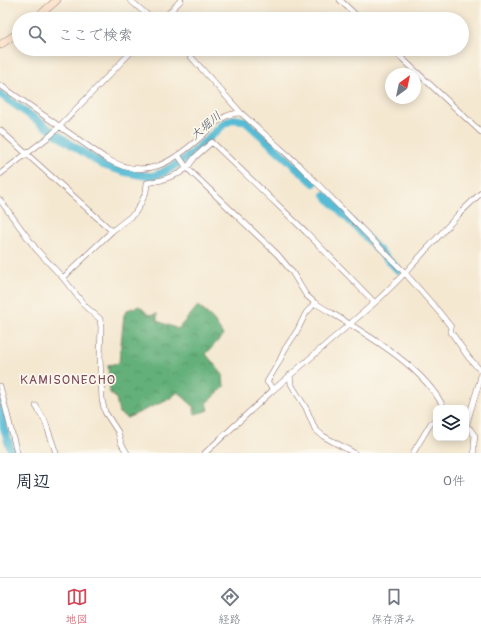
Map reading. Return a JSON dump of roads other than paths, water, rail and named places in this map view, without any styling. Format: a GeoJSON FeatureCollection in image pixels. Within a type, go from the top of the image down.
{"type":"FeatureCollection","features":[{"type":"Feature","properties":{"kind":"main road"},"geometry":{"type":"LineString","coordinates":[[43,12],[56,0]]}},
{"type":"Feature","properties":{"kind":"main road"},"geometry":{"type":"LineString","coordinates":[[0,45],[12,37]]}},
{"type":"Feature","properties":{"kind":"street"},"geometry":{"type":"LineString","coordinates":[[130,0],[144,12]]}},
{"type":"Feature","properties":{"kind":"street"},"geometry":{"type":"LineString","coordinates":[[169,12],[182,0]]}},
{"type":"Feature","properties":{"kind":"street"},"geometry":{"type":"LineString","coordinates":[[340,0],[353,12]]}},
{"type":"Feature","properties":{"kind":"street"},"geometry":{"type":"LineString","coordinates":[[0,174],[51,135],[127,56]]}},
{"type":"Feature","properties":{"kind":"street"},"geometry":{"type":"LineString","coordinates":[[190,56],[241,113],[299,165],[405,273],[451,327],[451,332],[464,352],[481,372],[469,416]]}},
{"type":"Feature","properties":{"kind":"street"},"geometry":{"type":"LineString","coordinates":[[400,56],[481,132]]}},
{"type":"Feature","properties":{"kind":"street"},"geometry":{"type":"LineString","coordinates":[[0,85],[58,128],[105,158],[126,167],[144,169],[163,164],[194,143],[220,118],[234,113],[241,113]]}},
{"type":"Feature","properties":{"kind":"street"},"geometry":{"type":"LineString","coordinates":[[0,130],[112,231]]}},
{"type":"Feature","properties":{"kind":"street"},"geometry":{"type":"LineString","coordinates":[[63,278],[112,231],[135,213],[146,192],[147,183],[171,177],[180,172],[212,142],[306,232],[374,302]]}},
{"type":"Feature","properties":{"kind":"street"},"geometry":{"type":"LineString","coordinates":[[178,155],[186,168],[278,255],[292,272],[306,295],[315,303],[380,344],[410,367],[436,394],[442,405]]}},
{"type":"Feature","properties":{"kind":"street"},"geometry":{"type":"LineString","coordinates":[[205,453],[274,389],[350,324],[405,273],[459,214],[481,193]]}},
{"type":"Feature","properties":{"kind":"street"},"geometry":{"type":"LineString","coordinates":[[0,200],[36,249],[86,306],[100,319],[102,400],[105,412],[118,432],[121,443],[127,453]]}},
{"type":"Feature","properties":{"kind":"street"},"geometry":{"type":"LineString","coordinates":[[274,389],[267,382],[285,349],[298,331],[306,313],[315,303]]}},
{"type":"Feature","properties":{"kind":"street"},"geometry":{"type":"LineString","coordinates":[[290,375],[291,384],[306,408],[315,428],[323,436],[354,453]]}},
{"type":"Feature","properties":{"kind":"street"},"geometry":{"type":"LineString","coordinates":[[0,386],[10,431],[17,453]]}},
{"type":"Feature","properties":{"kind":"street"},"geometry":{"type":"LineString","coordinates":[[36,406],[45,421],[56,453]]}},
{"type":"Feature","properties":{"kind":"street"},"geometry":{"type":"LineString","coordinates":[[413,453],[433,422]]}},
{"type":"Feature","properties":{"kind":"street"},"geometry":{"type":"LineString","coordinates":[[469,428],[475,436],[474,453]]}},
{"type":"Feature","properties":{"kind":"waterway","name":"大堀川"},"geometry":{"type":"LineString","coordinates":[[0,94],[103,165],[125,172],[147,176],[162,173],[187,158],[225,123],[234,119],[245,121],[314,183]]}},
{"type":"Feature","properties":{"kind":"waterway","name":"大堀川"},"geometry":{"type":"LineString","coordinates":[[325,195],[398,270]]}},
{"type":"Feature","properties":{"kind":"waterway"},"geometry":{"type":"LineString","coordinates":[[0,403],[4,428],[12,453]]}},
{"type":"Feature","properties":{"kind":"district","name":"KAMISONECHO"},"geometry":{"type":"Point","coordinates":[68,380]}}]}
